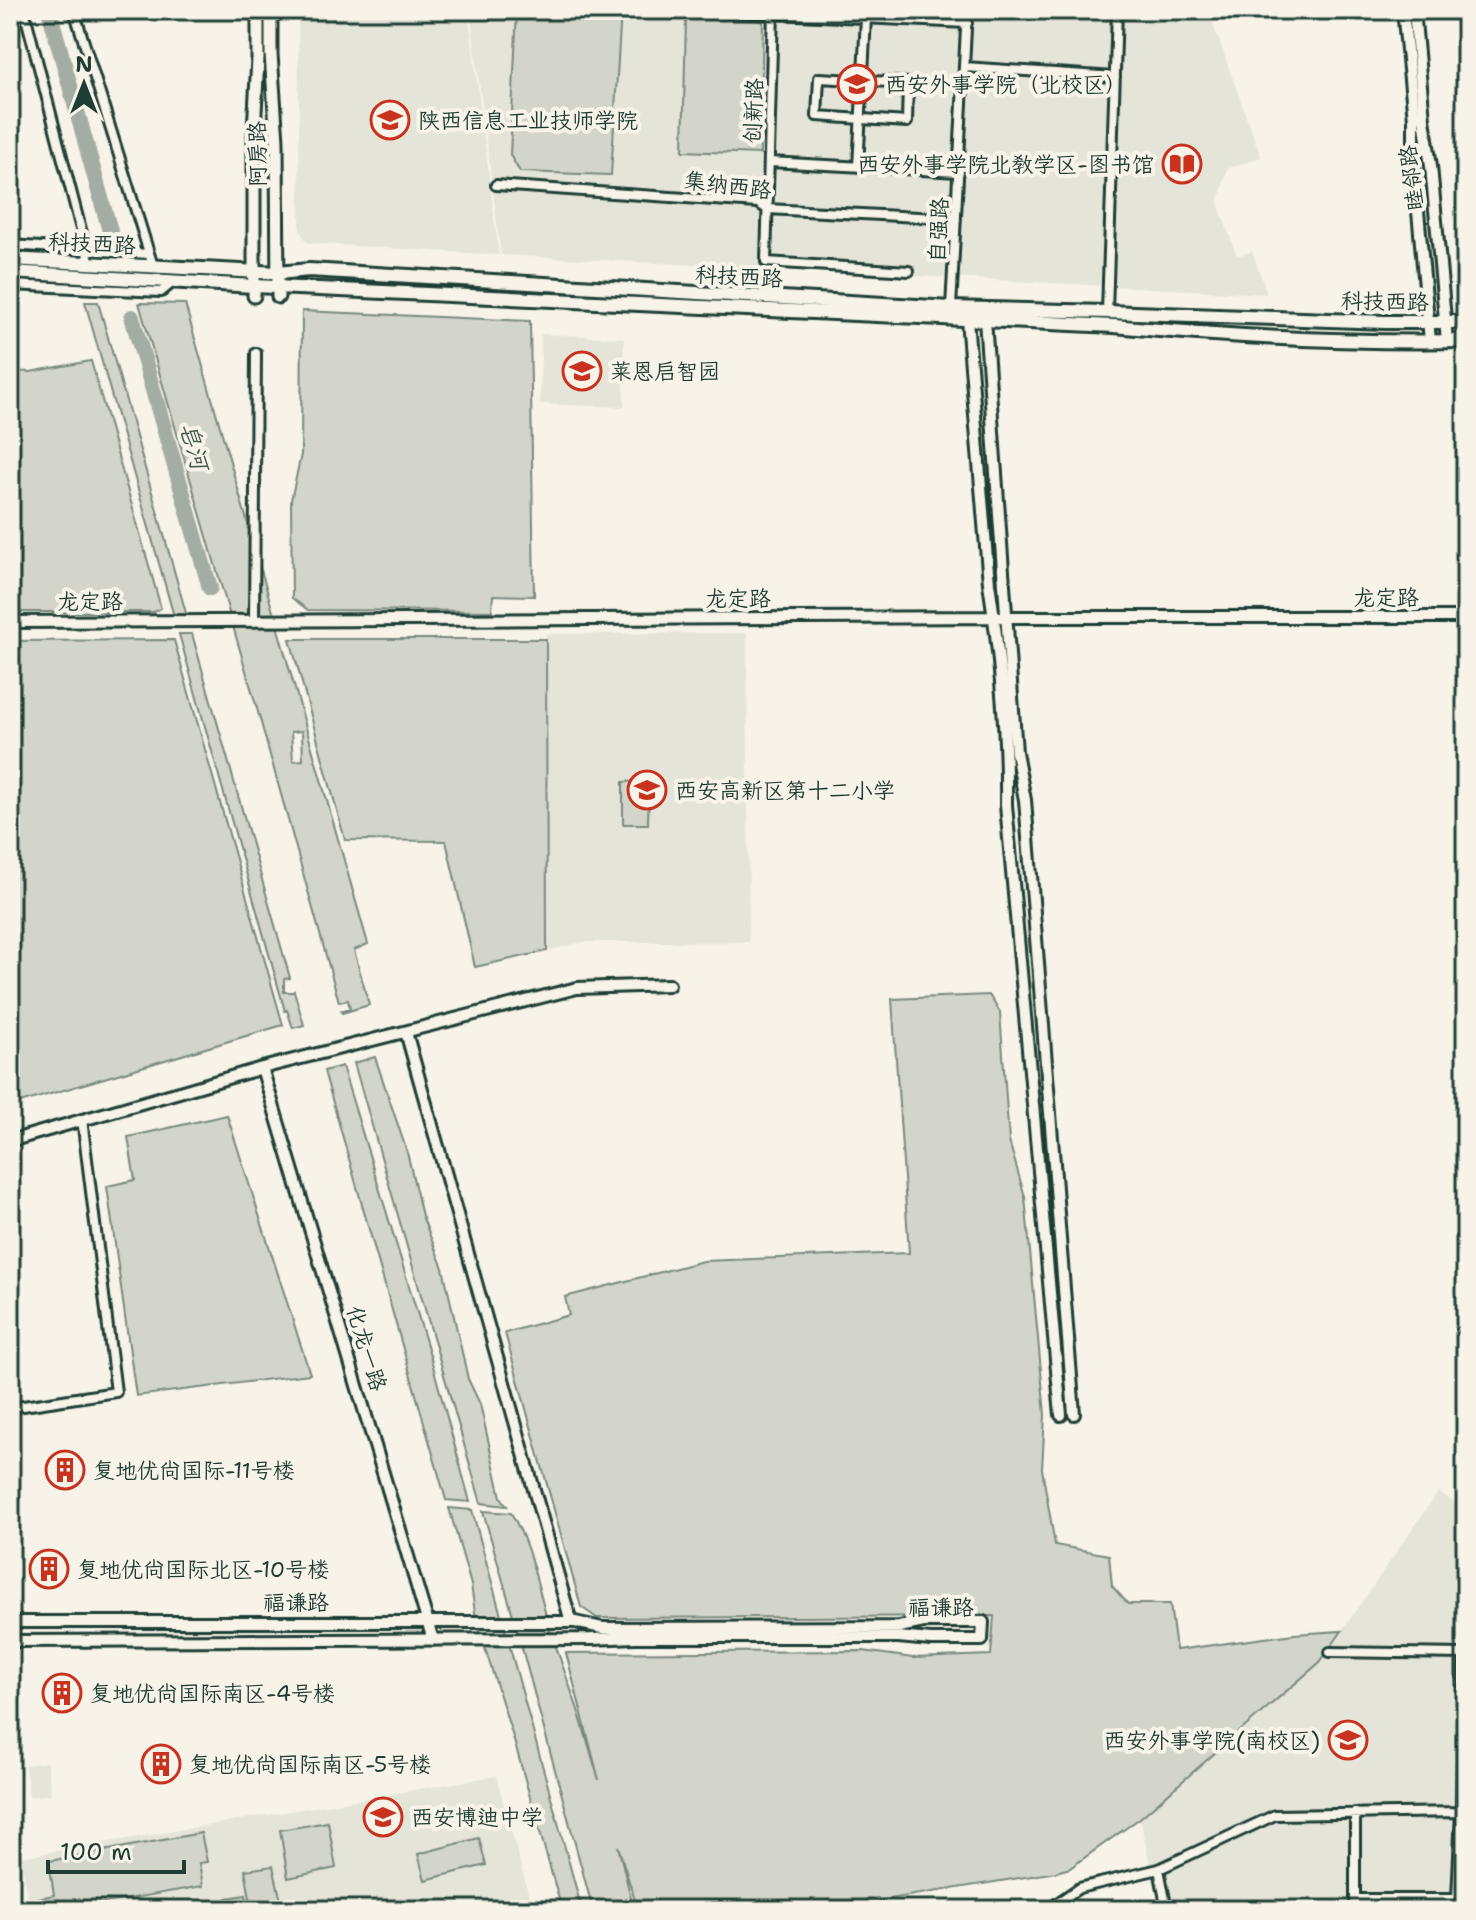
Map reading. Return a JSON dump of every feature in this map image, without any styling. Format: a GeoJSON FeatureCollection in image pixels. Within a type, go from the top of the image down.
{"type":"FeatureCollection","features":[{"type":"Feature","properties":{"kind":"main road","name":"阿房路"},"geometry":{"type":"LineString","coordinates":[[254,291],[258,10]]}},
{"type":"Feature","properties":{"kind":"main road","name":"阿房路"},"geometry":{"type":"LineString","coordinates":[[271,10],[278,286]]}},
{"type":"Feature","properties":{"kind":"main road","name":"科技西路"},"geometry":{"type":"LineString","coordinates":[[10,259],[90,264],[151,260],[254,272],[278,286]]}},
{"type":"Feature","properties":{"kind":"main road","name":"科技西路"},"geometry":{"type":"LineString","coordinates":[[278,286],[309,270],[951,308],[1466,322]]}},
{"type":"Feature","properties":{"kind":"main road","name":"科技西路"},"geometry":{"type":"LineString","coordinates":[[10,272],[175,281],[254,291],[278,286],[1114,326],[1212,335],[1466,341]]}},
{"type":"Feature","properties":{"kind":"street"},"geometry":{"type":"LineString","coordinates":[[24,10],[90,264]]}},
{"type":"Feature","properties":{"kind":"street"},"geometry":{"type":"LineString","coordinates":[[10,245],[86,250],[151,260],[74,10]]}},
{"type":"Feature","properties":{"kind":"street"},"geometry":{"type":"LineString","coordinates":[[693,10],[967,23]]}},
{"type":"Feature","properties":{"kind":"street","name":"自强路"},"geometry":{"type":"LineString","coordinates":[[951,308],[967,10]]}},
{"type":"Feature","properties":{"kind":"street"},"geometry":{"type":"LineString","coordinates":[[1107,312],[1117,10]]}},
{"type":"Feature","properties":{"kind":"street","name":"睦邻路"},"geometry":{"type":"LineString","coordinates":[[1403,10],[1430,341]]}},
{"type":"Feature","properties":{"kind":"street","name":"睦邻路"},"geometry":{"type":"LineString","coordinates":[[1414,10],[1447,341]]}},
{"type":"Feature","properties":{"kind":"street","name":"创新路"},"geometry":{"type":"LineString","coordinates":[[774,12],[766,262],[909,271]]}},
{"type":"Feature","properties":{"kind":"street"},"geometry":{"type":"LineString","coordinates":[[858,167],[866,18]]}},
{"type":"Feature","properties":{"kind":"street"},"geometry":{"type":"LineString","coordinates":[[964,67],[1115,77]]}},
{"type":"Feature","properties":{"kind":"street"},"geometry":{"type":"LineString","coordinates":[[819,78],[908,83],[907,122],[861,119],[817,116],[819,78]]}},
{"type":"Feature","properties":{"kind":"street"},"geometry":{"type":"LineString","coordinates":[[769,162],[959,172]]}},
{"type":"Feature","properties":{"kind":"street","name":"集纳西路"},"geometry":{"type":"LineString","coordinates":[[496,185],[758,203],[767,209],[956,219]]}},
{"type":"Feature","properties":{"kind":"street"},"geometry":{"type":"LineString","coordinates":[[10,285],[161,292],[175,281]]}},
{"type":"Feature","properties":{"kind":"street"},"geometry":{"type":"LineString","coordinates":[[967,319],[1007,755],[1006,805],[1061,1415]]}},
{"type":"Feature","properties":{"kind":"street"},"geometry":{"type":"LineString","coordinates":[[985,320],[1016,752],[1025,800],[1074,1414]]}},
{"type":"Feature","properties":{"kind":"street"},"geometry":{"type":"LineString","coordinates":[[254,621],[256,353]]}},
{"type":"Feature","properties":{"kind":"street","name":"龙定路"},"geometry":{"type":"LineString","coordinates":[[10,622],[1466,617]]}},
{"type":"Feature","properties":{"kind":"street"},"geometry":{"type":"LineString","coordinates":[[10,1141],[262,1068],[577,988],[669,985]]}},
{"type":"Feature","properties":{"kind":"street"},"geometry":{"type":"LineString","coordinates":[[406,1032],[571,1622]]}},
{"type":"Feature","properties":{"kind":"street","name":"化龙一路"},"geometry":{"type":"LineString","coordinates":[[262,1068],[433,1640]]}},
{"type":"Feature","properties":{"kind":"street"},"geometry":{"type":"LineString","coordinates":[[10,1408],[116,1392],[82,1119]]}},
{"type":"Feature","properties":{"kind":"street","name":"福谦路"},"geometry":{"type":"LineString","coordinates":[[10,1622],[571,1622],[602,1628],[899,1627],[924,1622],[983,1622],[982,1640],[635,1637],[10,1641]]}},
{"type":"Feature","properties":{"kind":"street"},"geometry":{"type":"LineString","coordinates":[[1330,1652],[1465,1654],[1457,1899],[1355,1899]]}},
{"type":"Feature","properties":{"kind":"street"},"geometry":{"type":"LineString","coordinates":[[1047,1910],[1079,1888],[1159,1869],[1275,1815],[1461,1812]]}},
{"type":"Feature","properties":{"kind":"street"},"geometry":{"type":"LineString","coordinates":[[1355,1813],[1355,1910]]}},
{"type":"Feature","properties":{"kind":"street"},"geometry":{"type":"LineString","coordinates":[[1159,1869],[1167,1910]]}},
{"type":"Feature","properties":{"kind":"shaded area","name":"陕西信息工业技师学院"},"geometry":{"type":"Polygon","coordinates":[[[298,10],[468,10],[499,255],[307,243],[300,230],[298,10]]]}},
{"type":"Feature","properties":{"kind":"shaded area","name":"西安外事学院（北校区）"},"geometry":{"type":"Polygon","coordinates":[[[470,10],[1208,10],[1261,157],[1227,169],[1218,204],[1237,256],[1252,251],[1267,294],[501,255],[470,10]]]}},
{"type":"Feature","properties":{"kind":"shaded area"},"geometry":{"type":"Polygon","coordinates":[[[517,10],[621,10],[611,175],[520,172],[510,155],[517,10]]]}},
{"type":"Feature","properties":{"kind":"shaded area"},"geometry":{"type":"Polygon","coordinates":[[[686,17],[763,21],[760,154],[683,151],[686,17]]]}},
{"type":"Feature","properties":{"kind":"shaded area"},"geometry":{"type":"Polygon","coordinates":[[[85,302],[98,302],[190,627],[177,627],[85,302]]]}},
{"type":"Feature","properties":{"kind":"shaded area"},"geometry":{"type":"Polygon","coordinates":[[[139,303],[185,304],[368,944],[354,950],[369,1005],[341,1011],[350,1009],[348,1000],[339,1002],[139,303]],[[302,731],[291,732],[293,761],[303,760],[302,731]]]}},
{"type":"Feature","properties":{"kind":"shaded area"},"geometry":{"type":"Polygon","coordinates":[[[302,311],[530,321],[534,596],[493,595],[492,611],[308,610],[292,598],[291,500],[301,455],[302,311]]]}},
{"type":"Feature","properties":{"kind":"shaded area","name":"莱恩启智园"},"geometry":{"type":"Polygon","coordinates":[[[541,334],[624,338],[624,407],[540,404],[541,334]]]}},
{"type":"Feature","properties":{"kind":"shaded area"},"geometry":{"type":"Polygon","coordinates":[[[91,361],[161,608],[154,612],[10,612],[10,371],[30,372],[91,361]]]}},
{"type":"Feature","properties":{"kind":"shaded area","name":"西安高新区第十二小学"},"geometry":{"type":"Polygon","coordinates":[[[747,633],[749,942],[583,942],[547,951],[546,634],[747,633]]]}},
{"type":"Feature","properties":{"kind":"shaded area"},"geometry":{"type":"Polygon","coordinates":[[[179,634],[192,634],[290,978],[284,979],[284,992],[294,991],[304,1025],[293,1028],[285,1011],[179,634]]]}},
{"type":"Feature","properties":{"kind":"shaded area"},"geometry":{"type":"Polygon","coordinates":[[[290,639],[546,639],[547,951],[475,967],[446,841],[345,840],[290,639]]]}},
{"type":"Feature","properties":{"kind":"shaded area"},"geometry":{"type":"Polygon","coordinates":[[[174,640],[283,1025],[10,1106],[10,641],[174,640]]]}},
{"type":"Feature","properties":{"kind":"shaded area"},"geometry":{"type":"Polygon","coordinates":[[[649,781],[648,824],[623,824],[623,782],[649,781]]]}},
{"type":"Feature","properties":{"kind":"shaded area"},"geometry":{"type":"Polygon","coordinates":[[[989,995],[1000,1012],[1009,1141],[1025,1197],[1045,1415],[1042,1469],[1055,1545],[1109,1555],[1112,1586],[1128,1604],[1170,1604],[1176,1650],[1294,1634],[1342,1631],[1320,1662],[1140,1818],[1070,1868],[821,1910],[638,1910],[618,1846],[634,1910],[593,1910],[516,1626],[549,1627],[599,1780],[566,1653],[863,1651],[913,1658],[991,1655],[994,1616],[597,1618],[581,1607],[505,1333],[569,1315],[565,1297],[703,1261],[909,1253],[892,999],[989,995]]]}},
{"type":"Feature","properties":{"kind":"shaded area"},"geometry":{"type":"Polygon","coordinates":[[[375,1057],[407,1152],[422,1216],[443,1268],[468,1379],[480,1404],[501,1497],[507,1506],[481,1503],[354,1063],[375,1057]]]}},
{"type":"Feature","properties":{"kind":"shaded area"},"geometry":{"type":"Polygon","coordinates":[[[342,1066],[430,1355],[470,1502],[446,1500],[324,1071],[342,1066]]]}},
{"type":"Feature","properties":{"kind":"shaded area"},"geometry":{"type":"Polygon","coordinates":[[[227,1115],[310,1374],[136,1396],[107,1186],[135,1180],[128,1137],[227,1115]]]}},
{"type":"Feature","properties":{"kind":"shaded area","name":"西安外事学院(南校区)"},"geometry":{"type":"Polygon","coordinates":[[[1438,1492],[1457,1504],[1466,1502],[1466,1910],[1160,1910],[1140,1818],[1320,1662],[1438,1492]]]}},
{"type":"Feature","properties":{"kind":"shaded area"},"geometry":{"type":"Polygon","coordinates":[[[449,1508],[472,1510],[502,1619],[476,1619],[471,1585],[449,1508]]]}},
{"type":"Feature","properties":{"kind":"shaded area"},"geometry":{"type":"Polygon","coordinates":[[[483,1511],[511,1513],[528,1551],[547,1619],[514,1619],[483,1511]]]}},
{"type":"Feature","properties":{"kind":"shaded area"},"geometry":{"type":"Polygon","coordinates":[[[478,1626],[504,1626],[582,1910],[562,1910],[478,1626]]]}},
{"type":"Feature","properties":{"kind":"shaded area"},"geometry":{"type":"Polygon","coordinates":[[[47,1762],[51,1794],[29,1797],[25,1765],[47,1762]]]}},
{"type":"Feature","properties":{"kind":"shaded area","name":"西安博迪中学"},"geometry":{"type":"Polygon","coordinates":[[[496,1776],[533,1910],[29,1910],[21,1857],[496,1776]]]}},
{"type":"Feature","properties":{"kind":"shaded area"},"geometry":{"type":"Polygon","coordinates":[[[328,1822],[336,1868],[288,1878],[280,1830],[328,1822]]]}},
{"type":"Feature","properties":{"kind":"shaded area"},"geometry":{"type":"Polygon","coordinates":[[[201,1833],[207,1862],[199,1863],[203,1886],[64,1910],[39,1910],[38,1898],[54,1895],[49,1861],[201,1833]]]}},
{"type":"Feature","properties":{"kind":"shaded area"},"geometry":{"type":"Polygon","coordinates":[[[479,1838],[486,1865],[425,1880],[418,1854],[479,1838]]]}},
{"type":"Feature","properties":{"kind":"shaded area"},"geometry":{"type":"Polygon","coordinates":[[[273,1866],[283,1910],[252,1910],[245,1870],[273,1866]]]}},
{"type":"Feature","properties":{"kind":"shaded area"},"geometry":{"type":"Polygon","coordinates":[[[246,1895],[249,1910],[229,1910],[227,1898],[246,1895]]]}},
{"type":"Feature","properties":{"kind":"waterway","name":"皂河"},"geometry":{"type":"LineString","coordinates":[[49,10],[113,242]]}},
{"type":"Feature","properties":{"kind":"waterway","name":"皂河"},"geometry":{"type":"LineString","coordinates":[[132,317],[210,588]]}},
{"type":"Feature","properties":{"kind":"place","name":"西安外事学院（北校区）"},"geometry":{"type":"Point","coordinates":[857,84]}},
{"type":"Feature","properties":{"kind":"place","name":"陕西信息工业技师学院"},"geometry":{"type":"Point","coordinates":[390,120]}},
{"type":"Feature","properties":{"kind":"place","name":"西安外事学院北教学区-图书馆"},"geometry":{"type":"Point","coordinates":[1182,164]}},
{"type":"Feature","properties":{"kind":"place","name":"莱恩启智园"},"geometry":{"type":"Point","coordinates":[582,371]}},
{"type":"Feature","properties":{"kind":"place","name":"西安高新区第十二小学"},"geometry":{"type":"Point","coordinates":[647,790]}},
{"type":"Feature","properties":{"kind":"place","name":"复地优尚国际-11号楼"},"geometry":{"type":"Point","coordinates":[65,1470]}},
{"type":"Feature","properties":{"kind":"place","name":"复地优尚国际北区-10号楼"},"geometry":{"type":"Point","coordinates":[49,1569]}},
{"type":"Feature","properties":{"kind":"place","name":"复地优尚国际南区-4号楼"},"geometry":{"type":"Point","coordinates":[62,1693]}},
{"type":"Feature","properties":{"kind":"place","name":"西安外事学院(南校区)"},"geometry":{"type":"Point","coordinates":[1348,1740]}},
{"type":"Feature","properties":{"kind":"place","name":"复地优尚国际南区-5号楼"},"geometry":{"type":"Point","coordinates":[161,1764]}},
{"type":"Feature","properties":{"kind":"place","name":"西安博迪中学"},"geometry":{"type":"Point","coordinates":[383,1817]}}]}
